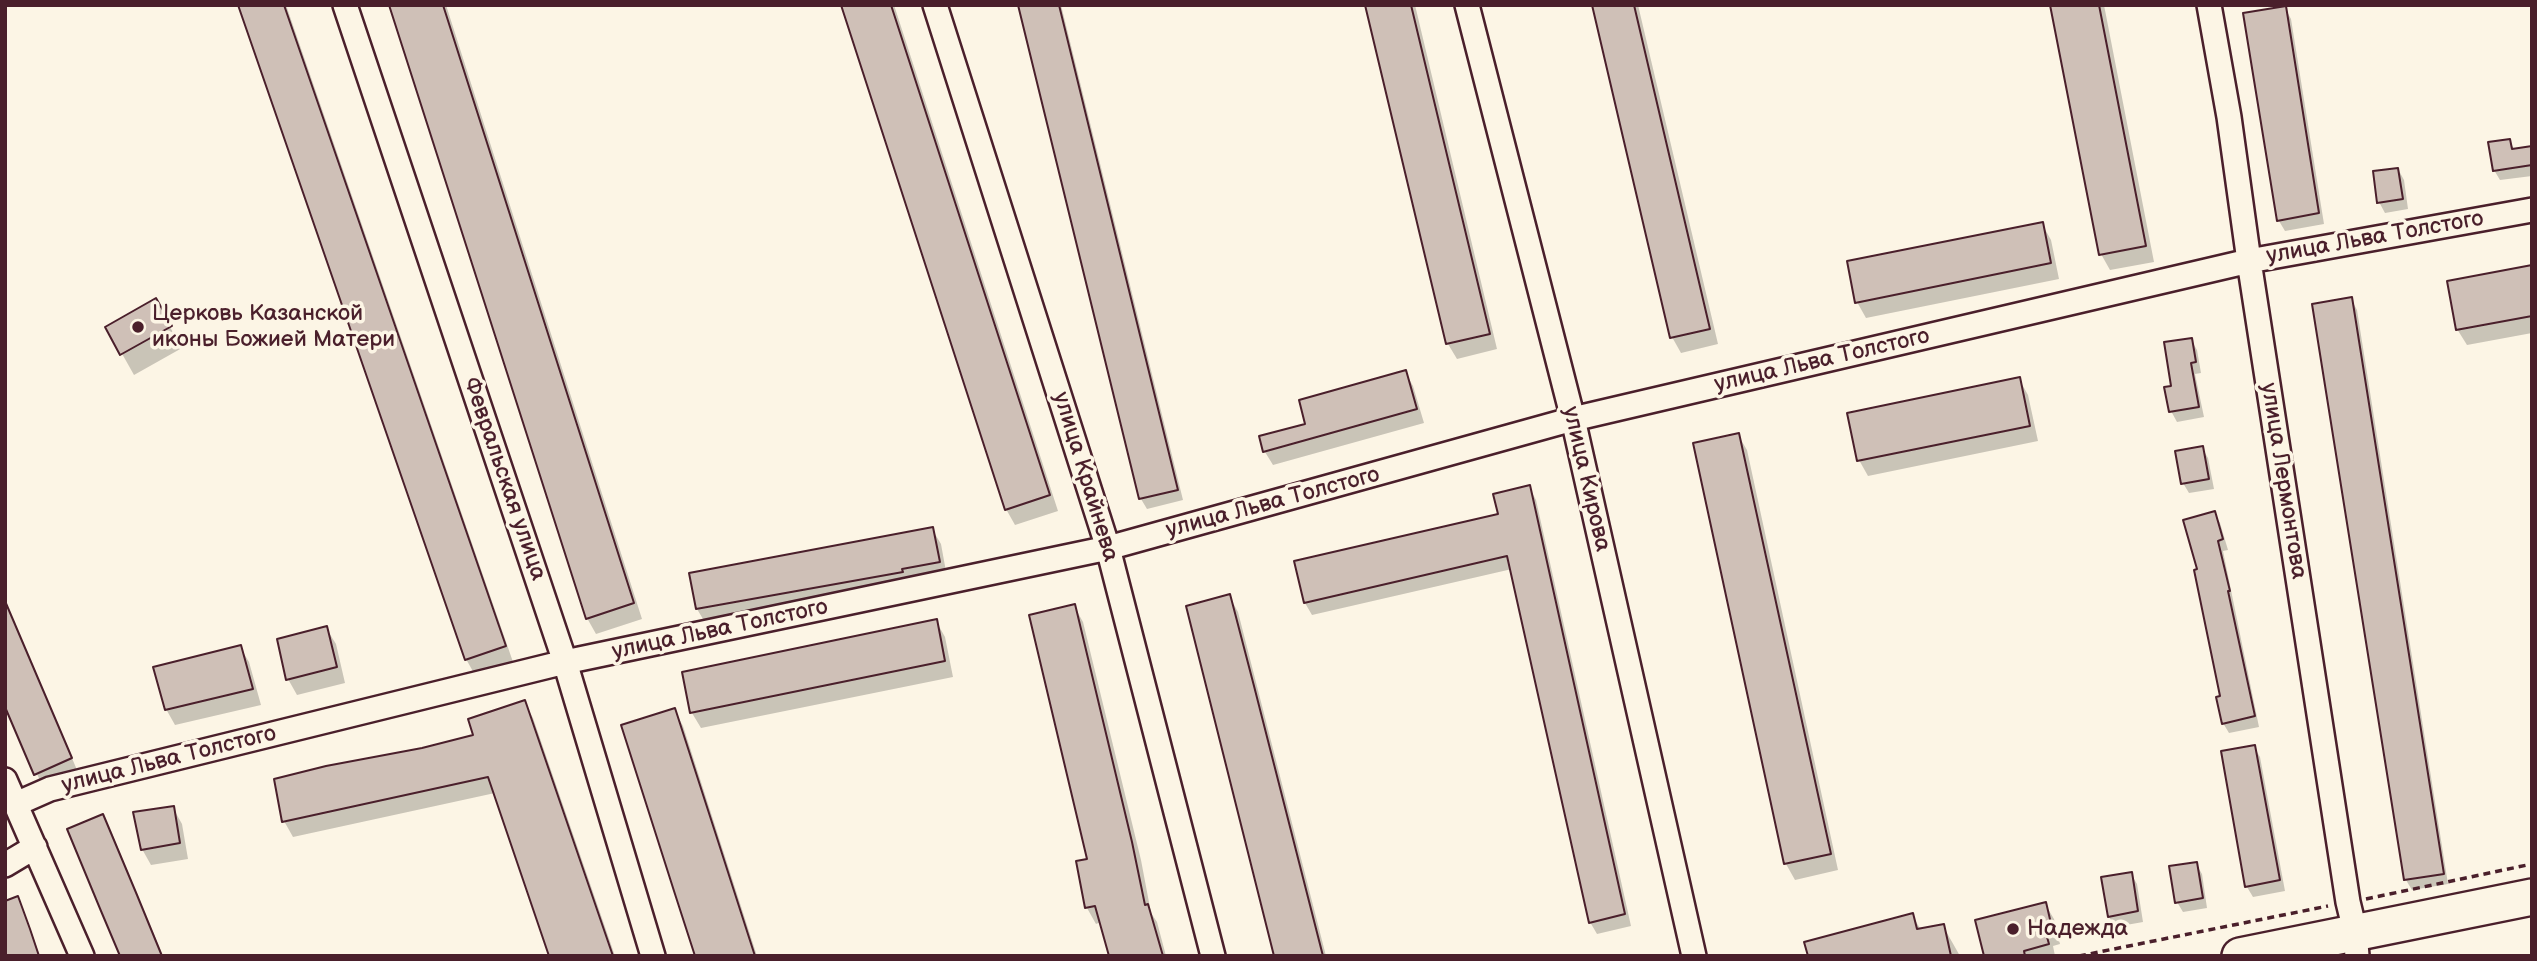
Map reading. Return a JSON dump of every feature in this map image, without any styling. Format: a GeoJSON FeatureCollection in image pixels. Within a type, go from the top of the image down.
{"type":"FeatureCollection","features":[{"type":"Feature","properties":{"kind":"main road"},"geometry":{"type":"LineString","coordinates":[[2240,956],[2353,930],[2532,897]]}},
{"type":"Feature","properties":{"kind":"street","name":"Февральская улица"},"geometry":{"type":"LineString","coordinates":[[345,5],[565,662],[653,956]]}},
{"type":"Feature","properties":{"kind":"street","name":"улица Крайнева"},"geometry":{"type":"LineString","coordinates":[[935,5],[1108,548],[1213,956]]}},
{"type":"Feature","properties":{"kind":"street","name":"улица Кирова"},"geometry":{"type":"LineString","coordinates":[[1467,5],[1573,419],[1694,956]]}},
{"type":"Feature","properties":{"kind":"street","name":"улица Лермонтова"},"geometry":{"type":"LineString","coordinates":[[2209,5],[2229,117],[2353,930]]}},
{"type":"Feature","properties":{"kind":"street","name":"улица Льва Толстого"},"geometry":{"type":"LineString","coordinates":[[16,804],[50,789],[565,662],[1108,548],[1573,419],[2249,261],[2532,210]]}},
{"type":"Feature","properties":{"kind":"street"},"geometry":{"type":"LineString","coordinates":[[5,780],[82,956]]}},
{"type":"Feature","properties":{"kind":"street"},"geometry":{"type":"LineString","coordinates":[[5,865],[35,847]]}},
{"type":"Feature","properties":{"kind":"path"},"geometry":{"type":"LineString","coordinates":[[2079,956],[2353,930],[2532,864]]}},
{"type":"Feature","properties":{"kind":"building"},"geometry":{"type":"Polygon","coordinates":[[[238,5],[284,5],[506,646],[465,660],[238,5]]]}},
{"type":"Feature","properties":{"kind":"building"},"geometry":{"type":"Polygon","coordinates":[[[389,5],[443,5],[634,603],[586,619],[389,5]]]}},
{"type":"Feature","properties":{"kind":"building"},"geometry":{"type":"Polygon","coordinates":[[[841,5],[891,5],[1050,495],[1005,510],[841,5]]]}},
{"type":"Feature","properties":{"kind":"building"},"geometry":{"type":"Polygon","coordinates":[[[1018,5],[1059,5],[1178,490],[1139,499],[1018,5]]]}},
{"type":"Feature","properties":{"kind":"building"},"geometry":{"type":"Polygon","coordinates":[[[1365,5],[1411,5],[1490,334],[1446,344],[1365,5]]]}},
{"type":"Feature","properties":{"kind":"building"},"geometry":{"type":"Polygon","coordinates":[[[1592,5],[1634,5],[1710,329],[1670,338],[1592,5]]]}},
{"type":"Feature","properties":{"kind":"building"},"geometry":{"type":"Polygon","coordinates":[[[2050,5],[2099,5],[2146,246],[2099,255],[2050,5]]]}},
{"type":"Feature","properties":{"kind":"building"},"geometry":{"type":"Polygon","coordinates":[[[2286,6],[2319,213],[2277,221],[2243,13],[2286,6]]]}},
{"type":"Feature","properties":{"kind":"building"},"geometry":{"type":"Polygon","coordinates":[[[2510,139],[2512,149],[2532,146],[2532,165],[2493,171],[2488,142],[2510,139]]]}},
{"type":"Feature","properties":{"kind":"building"},"geometry":{"type":"Polygon","coordinates":[[[2398,168],[2403,199],[2377,203],[2373,171],[2398,168]]]}},
{"type":"Feature","properties":{"kind":"building"},"geometry":{"type":"Polygon","coordinates":[[[2043,222],[2051,263],[1855,303],[1847,261],[2043,222]]]}},
{"type":"Feature","properties":{"kind":"building"},"geometry":{"type":"Polygon","coordinates":[[[2532,265],[2532,316],[2456,330],[2447,281],[2532,265]]]}},
{"type":"Feature","properties":{"kind":"building"},"geometry":{"type":"Polygon","coordinates":[[[2352,297],[2444,874],[2404,880],[2312,304],[2352,297]]]}},
{"type":"Feature","properties":{"kind":"building","name":"Церковь Казанской иконы Божией Матери"},"geometry":{"type":"Polygon","coordinates":[[[156,298],[172,326],[120,355],[105,327],[156,298]]]}},
{"type":"Feature","properties":{"kind":"building"},"geometry":{"type":"Polygon","coordinates":[[[2192,338],[2196,362],[2191,363],[2199,407],[2169,412],[2164,387],[2171,386],[2164,342],[2192,338]]]}},
{"type":"Feature","properties":{"kind":"building"},"geometry":{"type":"Polygon","coordinates":[[[1406,370],[1417,409],[1263,452],[1259,436],[1305,424],[1299,400],[1406,370]]]}},
{"type":"Feature","properties":{"kind":"building"},"geometry":{"type":"Polygon","coordinates":[[[2020,377],[2030,426],[1857,461],[1847,413],[2020,377]]]}},
{"type":"Feature","properties":{"kind":"building"},"geometry":{"type":"Polygon","coordinates":[[[1739,433],[1831,854],[1784,864],[1693,443],[1739,433]]]}},
{"type":"Feature","properties":{"kind":"building"},"geometry":{"type":"Polygon","coordinates":[[[2203,446],[2209,479],[2181,484],[2175,451],[2203,446]]]}},
{"type":"Feature","properties":{"kind":"building"},"geometry":{"type":"Polygon","coordinates":[[[1530,485],[1625,914],[1589,923],[1507,556],[1304,603],[1294,561],[1498,514],[1493,494],[1530,485]]]}},
{"type":"Feature","properties":{"kind":"building"},"geometry":{"type":"Polygon","coordinates":[[[2215,511],[2223,539],[2218,541],[2255,716],[2222,724],[2216,697],[2220,696],[2194,570],[2197,569],[2183,520],[2215,511]]]}},
{"type":"Feature","properties":{"kind":"building"},"geometry":{"type":"Polygon","coordinates":[[[933,527],[940,562],[902,569],[903,572],[696,609],[689,573],[933,527]]]}},
{"type":"Feature","properties":{"kind":"building"},"geometry":{"type":"Polygon","coordinates":[[[1230,594],[1323,956],[1274,956],[1186,606],[1230,594]]]}},
{"type":"Feature","properties":{"kind":"building"},"geometry":{"type":"Polygon","coordinates":[[[5,601],[72,758],[34,775],[5,707],[5,601]]]}},
{"type":"Feature","properties":{"kind":"building"},"geometry":{"type":"Polygon","coordinates":[[[1075,604],[1145,905],[1148,904],[1163,956],[1109,956],[1095,906],[1085,908],[1076,861],[1087,859],[1029,615],[1075,604]]]}},
{"type":"Feature","properties":{"kind":"building"},"geometry":{"type":"Polygon","coordinates":[[[937,619],[945,661],[690,713],[682,672],[937,619]]]}},
{"type":"Feature","properties":{"kind":"building"},"geometry":{"type":"Polygon","coordinates":[[[327,626],[337,667],[286,680],[277,639],[327,626]]]}},
{"type":"Feature","properties":{"kind":"building"},"geometry":{"type":"Polygon","coordinates":[[[241,645],[253,689],[165,710],[153,667],[241,645]]]}},
{"type":"Feature","properties":{"kind":"building"},"geometry":{"type":"Polygon","coordinates":[[[525,700],[613,956],[549,956],[488,777],[282,822],[274,779],[473,735],[468,719],[525,700]]]}},
{"type":"Feature","properties":{"kind":"building"},"geometry":{"type":"Polygon","coordinates":[[[675,708],[755,956],[695,956],[674,891],[621,725],[675,708]]]}},
{"type":"Feature","properties":{"kind":"building"},"geometry":{"type":"Polygon","coordinates":[[[2255,745],[2280,880],[2245,887],[2221,751],[2255,745]]]}},
{"type":"Feature","properties":{"kind":"building"},"geometry":{"type":"Polygon","coordinates":[[[174,806],[180,843],[141,850],[133,812],[174,806]]]}},
{"type":"Feature","properties":{"kind":"building"},"geometry":{"type":"Polygon","coordinates":[[[103,814],[162,956],[120,956],[101,911],[67,829],[103,814]]]}},
{"type":"Feature","properties":{"kind":"building"},"geometry":{"type":"Polygon","coordinates":[[[2197,862],[2203,898],[2175,903],[2169,866],[2197,862]]]}},
{"type":"Feature","properties":{"kind":"building"},"geometry":{"type":"Polygon","coordinates":[[[2132,872],[2138,911],[2108,917],[2101,877],[2132,872]]]}},
{"type":"Feature","properties":{"kind":"building"},"geometry":{"type":"Polygon","coordinates":[[[18,896],[39,956],[5,956],[5,901],[18,896]]]}},
{"type":"Feature","properties":{"kind":"building","name":"Надежда"},"geometry":{"type":"Polygon","coordinates":[[[2046,902],[2052,928],[2045,930],[2049,944],[2024,951],[2025,956],[1984,956],[1975,920],[2046,902]]]}},
{"type":"Feature","properties":{"kind":"building"},"geometry":{"type":"Polygon","coordinates":[[[1913,913],[1917,929],[1944,924],[1951,956],[1808,956],[1804,942],[1913,913]]]}},
{"type":"Feature","properties":{"kind":"place","name":"Церковь Казанской иконы Божией Матери"},"geometry":{"type":"Point","coordinates":[138,327]}},
{"type":"Feature","properties":{"kind":"place","name":"Надежда"},"geometry":{"type":"Point","coordinates":[2013,929]}}]}
